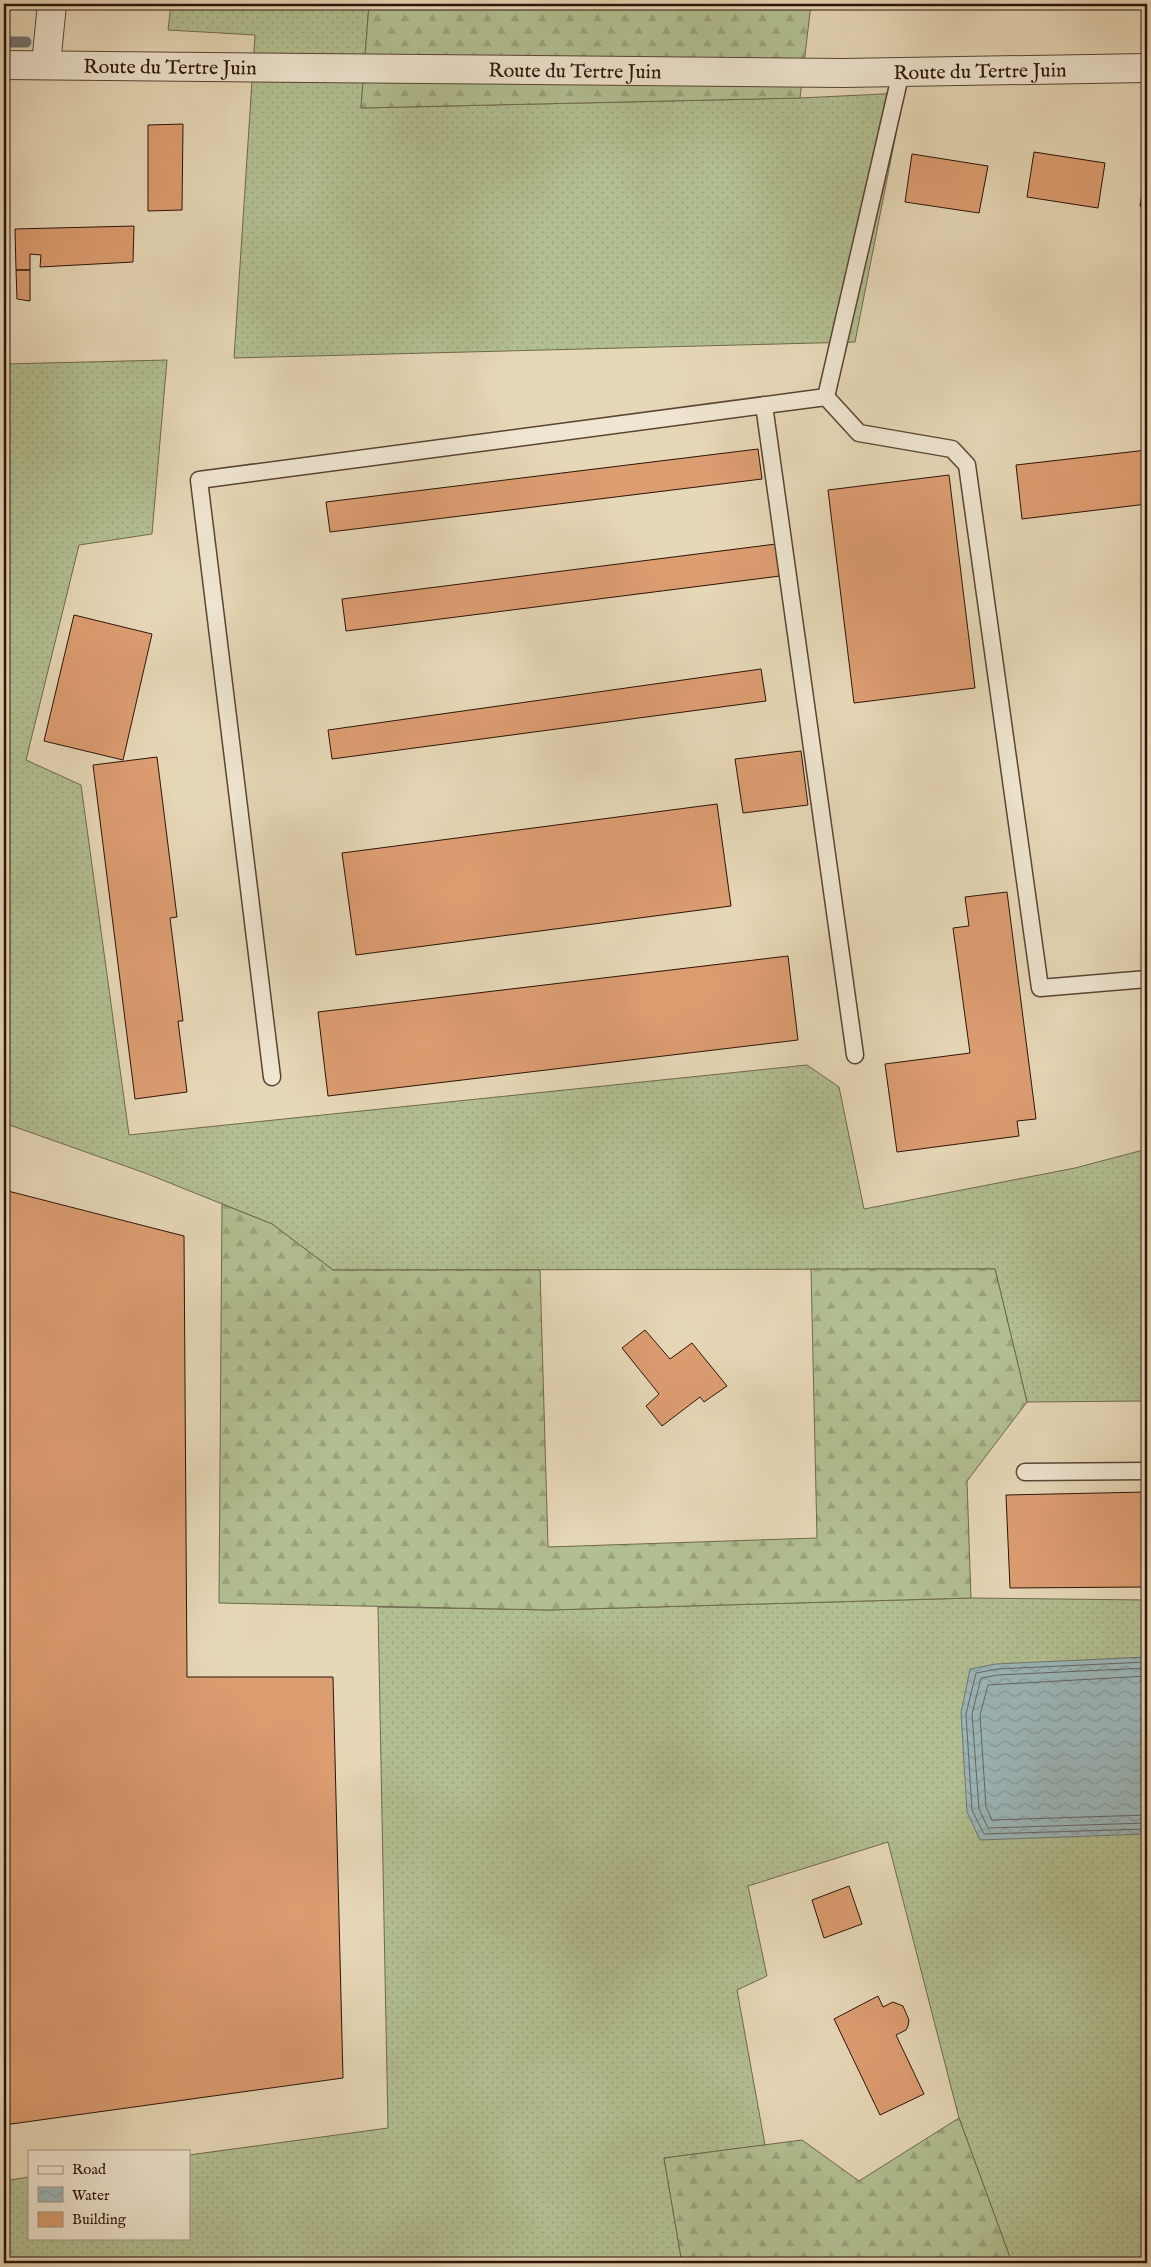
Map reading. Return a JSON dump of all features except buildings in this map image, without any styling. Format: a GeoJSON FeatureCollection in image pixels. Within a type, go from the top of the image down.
{"type":"FeatureCollection","features":[{"type":"Feature","properties":{"kind":"street"},"geometry":{"type":"LineString","coordinates":[[46,64],[52,4]]}},
{"type":"Feature","properties":{"kind":"street","name":"Route du Tertre Juin"},"geometry":{"type":"LineString","coordinates":[[4,65],[901,72],[1147,68]]}},
{"type":"Feature","properties":{"kind":"lane"},"geometry":{"type":"LineString","coordinates":[[826,397],[901,72]]}},
{"type":"Feature","properties":{"kind":"lane"},"geometry":{"type":"LineString","coordinates":[[272,1077],[199,480],[826,397]]}},
{"type":"Feature","properties":{"kind":"lane"},"geometry":{"type":"LineString","coordinates":[[826,397],[860,433],[952,448],[967,465],[1040,988],[1147,979]]}},
{"type":"Feature","properties":{"kind":"lane"},"geometry":{"type":"LineString","coordinates":[[764,405],[855,1055]]}},
{"type":"Feature","properties":{"kind":"lane"},"geometry":{"type":"LineString","coordinates":[[1025,1472],[1147,1471]]}},
{"type":"Feature","properties":{"kind":"green space"},"geometry":{"type":"Polygon","coordinates":[[[171,4],[369,4],[361,108],[800,98],[904,93],[855,342],[234,358],[255,35],[168,30],[171,4]]]}},
{"type":"Feature","properties":{"kind":"green space"},"geometry":{"type":"Polygon","coordinates":[[[369,4],[811,4],[800,98],[361,108],[369,4]]]}},
{"type":"Feature","properties":{"kind":"green space"},"geometry":{"type":"Polygon","coordinates":[[[167,360],[152,534],[79,545],[26,760],[81,785],[129,1135],[807,1065],[839,1087],[864,1209],[1075,1168],[1147,1149],[1147,1401],[1027,1402],[995,1269],[333,1270],[272,1224],[145,1173],[4,1123],[4,364],[167,360]]]}},
{"type":"Feature","properties":{"kind":"green space"},"geometry":{"type":"Polygon","coordinates":[[[222,1204],[272,1224],[333,1270],[540,1270],[548,1547],[817,1538],[811,1269],[995,1269],[1027,1402],[967,1481],[971,1598],[549,1610],[219,1603],[222,1204]]]}},
{"type":"Feature","properties":{"kind":"green space"},"geometry":{"type":"Polygon","coordinates":[[[971,1598],[1147,1600],[1147,2263],[1012,2263],[959,2118],[888,1842],[748,1886],[767,1976],[737,1990],[765,2145],[664,2158],[682,2263],[4,2263],[4,2181],[28,2177],[28,2240],[190,2240],[190,2155],[388,2128],[378,1607],[549,1610],[971,1598]]]}},
{"type":"Feature","properties":{"kind":"green space"},"geometry":{"type":"Polygon","coordinates":[[[959,2118],[1012,2263],[682,2263],[664,2158],[802,2140],[859,2181],[959,2118]]]}},
{"type":"Feature","properties":{"kind":"water"},"geometry":{"type":"Polygon","coordinates":[[[1147,1657],[1147,1834],[980,1840],[967,1812],[961,1713],[970,1669],[996,1664],[1147,1657]]]}},
{"type":"Feature","properties":{"kind":"waterway"},"geometry":{"type":"LineString","coordinates":[[4,42],[26,42]]}}]}
